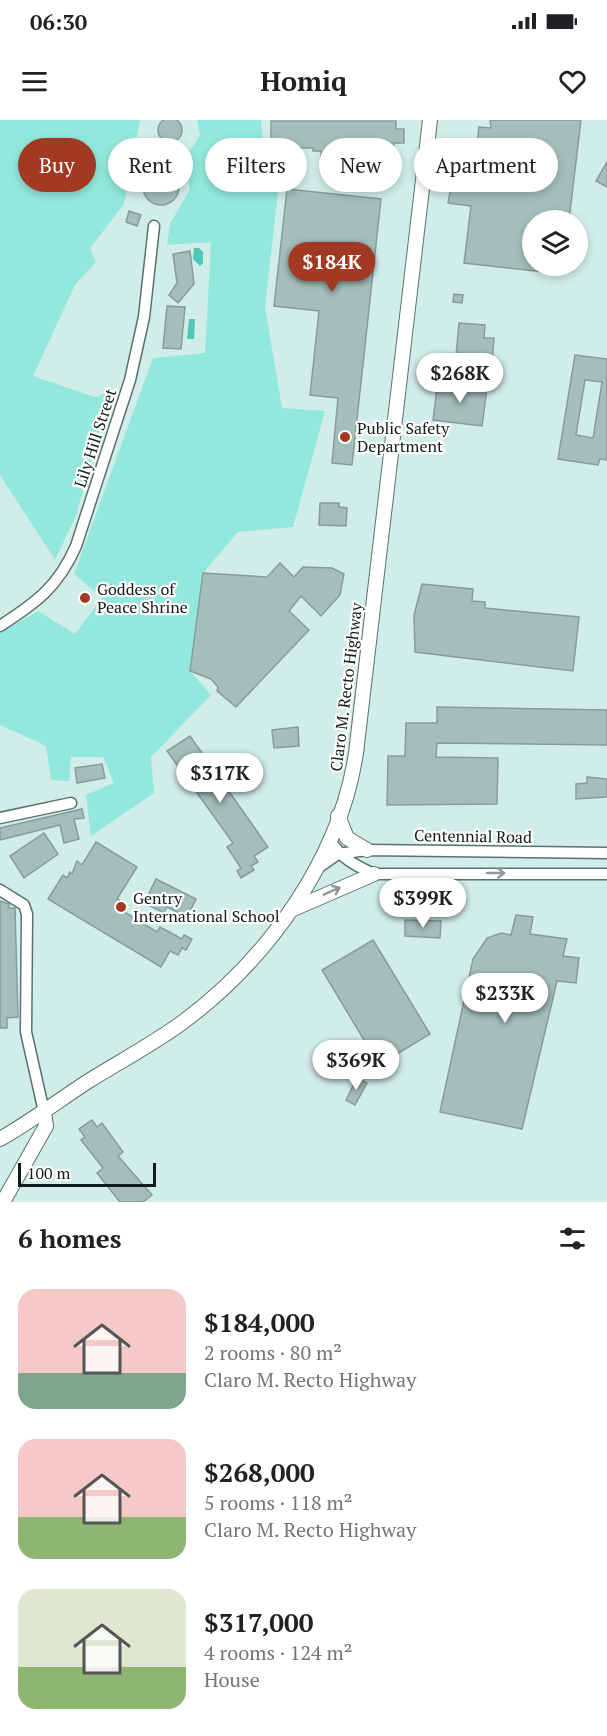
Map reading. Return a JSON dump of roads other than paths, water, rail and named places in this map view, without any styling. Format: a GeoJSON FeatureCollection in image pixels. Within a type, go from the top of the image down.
{"type":"FeatureCollection","features":[{"type":"Feature","properties":{"kind":"main road","name":"Claro M. Recto Highway"},"geometry":{"type":"LineString","coordinates":[[0,1139],[183,1022],[243,968],[291,910],[329,839],[351,778],[358,736],[430,120]]}},
{"type":"Feature","properties":{"kind":"main road"},"geometry":{"type":"LineString","coordinates":[[338,816],[347,838],[367,850]]}},
{"type":"Feature","properties":{"kind":"main road"},"geometry":{"type":"LineString","coordinates":[[291,910],[374,874]]}},
{"type":"Feature","properties":{"kind":"main road"},"geometry":{"type":"LineString","coordinates":[[3,1202],[46,1126],[44,1112]]}},
{"type":"Feature","properties":{"kind":"street","name":"Lily Hill Street"},"geometry":{"type":"LineString","coordinates":[[0,626],[54,586],[65,570],[76,546],[130,380],[144,317],[154,226]]}},
{"type":"Feature","properties":{"kind":"street"},"geometry":{"type":"LineString","coordinates":[[0,818],[71,803]]}},
{"type":"Feature","properties":{"kind":"street"},"geometry":{"type":"LineString","coordinates":[[329,839],[338,854],[353,865],[374,874],[607,874]]}},
{"type":"Feature","properties":{"kind":"street","name":"Centennial Road"},"geometry":{"type":"LineString","coordinates":[[312,874],[338,854],[367,850],[607,853]]}},
{"type":"Feature","properties":{"kind":"street"},"geometry":{"type":"LineString","coordinates":[[0,890],[24,905],[27,914],[25,993],[27,1043],[44,1112]]}},
{"type":"Feature","properties":{"kind":"place","name":"Public Safety Department"},"geometry":{"type":"Point","coordinates":[345,437]}},
{"type":"Feature","properties":{"kind":"place","name":"Goddess of Peace Shrine"},"geometry":{"type":"Point","coordinates":[85,598]}},
{"type":"Feature","properties":{"kind":"place","name":"Gentry International School"},"geometry":{"type":"Point","coordinates":[121,907]}}]}
